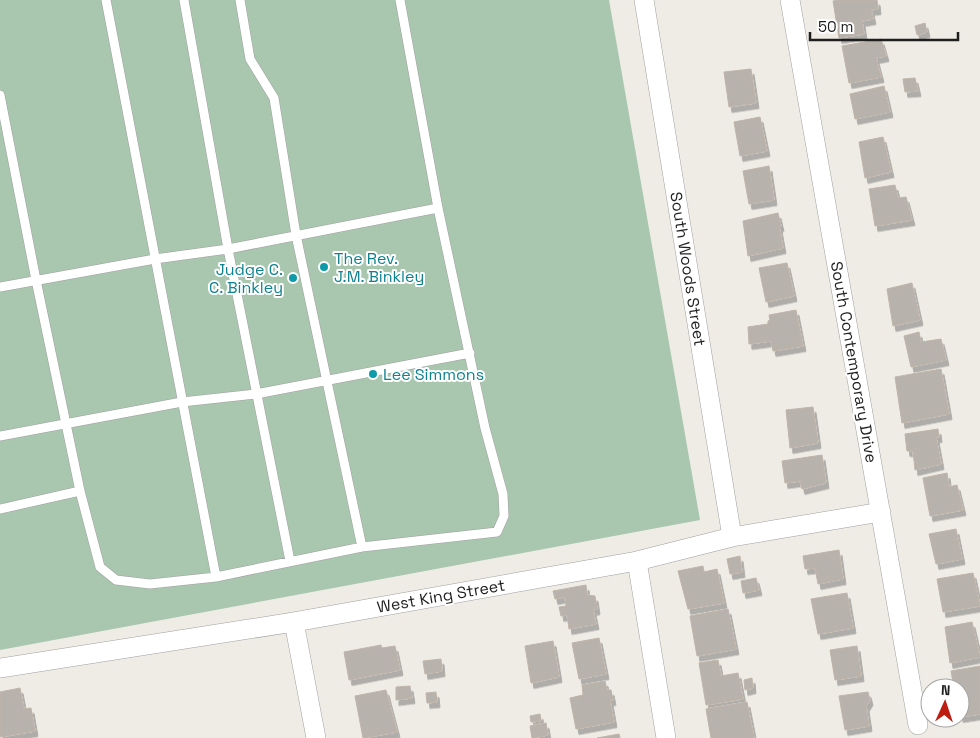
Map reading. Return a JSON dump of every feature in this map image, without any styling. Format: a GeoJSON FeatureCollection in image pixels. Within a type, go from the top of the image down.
{"type":"FeatureCollection","features":[{"type":"Feature","properties":{"kind":"street","name":"South Woods Street"},"geometry":{"type":"LineString","coordinates":[[644,0],[732,537]]}},
{"type":"Feature","properties":{"kind":"street","name":"South Contemporary Drive"},"geometry":{"type":"LineString","coordinates":[[790,0],[918,725]]}},
{"type":"Feature","properties":{"kind":"street","name":"West King Street"},"geometry":{"type":"LineString","coordinates":[[0,668],[294,622],[637,562],[732,537],[881,512]]}},
{"type":"Feature","properties":{"kind":"street"},"geometry":{"type":"LineString","coordinates":[[637,562],[666,738]]}},
{"type":"Feature","properties":{"kind":"street"},"geometry":{"type":"LineString","coordinates":[[294,622],[316,738]]}},
{"type":"Feature","properties":{"kind":"lane"},"geometry":{"type":"LineString","coordinates":[[106,0],[216,577]]}},
{"type":"Feature","properties":{"kind":"lane"},"geometry":{"type":"LineString","coordinates":[[184,0],[228,249],[290,561]]}},
{"type":"Feature","properties":{"kind":"lane"},"geometry":{"type":"LineString","coordinates":[[240,0],[250,59],[274,98],[296,235],[362,547]]}},
{"type":"Feature","properties":{"kind":"lane"},"geometry":{"type":"LineString","coordinates":[[0,95],[80,491],[100,567],[116,580],[150,584],[216,577],[362,547],[497,532],[504,516],[502,494],[485,428],[438,208],[400,0]]}},
{"type":"Feature","properties":{"kind":"lane"},"geometry":{"type":"LineString","coordinates":[[0,287],[155,259],[228,249],[438,208]]}},
{"type":"Feature","properties":{"kind":"lane"},"geometry":{"type":"LineString","coordinates":[[0,436],[182,402],[256,394],[470,353]]}},
{"type":"Feature","properties":{"kind":"lane"},"geometry":{"type":"LineString","coordinates":[[0,509],[80,491]]}},
{"type":"Feature","properties":{"kind":"green space"},"geometry":{"type":"Polygon","coordinates":[[[0,0],[609,0],[700,520],[0,650],[0,0]]]}},
{"type":"Feature","properties":{"kind":"building"},"geometry":{"type":"Polygon","coordinates":[[[877,0],[878,9],[871,10],[873,19],[862,21],[864,34],[839,38],[833,1],[877,0]]]}},
{"type":"Feature","properties":{"kind":"building"},"geometry":{"type":"Polygon","coordinates":[[[925,23],[927,32],[917,35],[915,26],[925,23]]]}},
{"type":"Feature","properties":{"kind":"building"},"geometry":{"type":"Polygon","coordinates":[[[881,39],[886,56],[876,58],[881,77],[849,83],[842,46],[881,39]]]}},
{"type":"Feature","properties":{"kind":"building"},"geometry":{"type":"Polygon","coordinates":[[[751,69],[756,103],[729,107],[724,72],[751,69]]]}},
{"type":"Feature","properties":{"kind":"building"},"geometry":{"type":"Polygon","coordinates":[[[915,78],[918,91],[905,92],[903,79],[915,78]]]}},
{"type":"Feature","properties":{"kind":"building"},"geometry":{"type":"Polygon","coordinates":[[[884,86],[890,112],[855,119],[850,94],[884,86]]]}},
{"type":"Feature","properties":{"kind":"building"},"geometry":{"type":"Polygon","coordinates":[[[760,117],[767,151],[740,156],[734,122],[760,117]]]}},
{"type":"Feature","properties":{"kind":"building"},"geometry":{"type":"Polygon","coordinates":[[[883,137],[891,172],[865,178],[859,142],[883,137]]]}},
{"type":"Feature","properties":{"kind":"building"},"geometry":{"type":"Polygon","coordinates":[[[769,166],[774,200],[749,204],[743,171],[769,166]]]}},
{"type":"Feature","properties":{"kind":"building"},"geometry":{"type":"Polygon","coordinates":[[[895,185],[898,198],[906,197],[912,220],[875,226],[869,189],[895,185]]]}},
{"type":"Feature","properties":{"kind":"building"},"geometry":{"type":"Polygon","coordinates":[[[778,213],[783,248],[748,256],[743,221],[778,213]]]}},
{"type":"Feature","properties":{"kind":"building"},"geometry":{"type":"Polygon","coordinates":[[[787,263],[794,296],[766,302],[759,268],[787,263]]]}},
{"type":"Feature","properties":{"kind":"building"},"geometry":{"type":"Polygon","coordinates":[[[912,283],[920,320],[893,326],[887,289],[912,283]]]}},
{"type":"Feature","properties":{"kind":"building"},"geometry":{"type":"Polygon","coordinates":[[[796,310],[803,346],[773,351],[771,341],[749,344],[748,327],[768,324],[770,320],[769,315],[796,310]]]}},
{"type":"Feature","properties":{"kind":"building"},"geometry":{"type":"Polygon","coordinates":[[[919,332],[921,342],[941,339],[946,360],[911,367],[904,336],[919,332]]]}},
{"type":"Feature","properties":{"kind":"building"},"geometry":{"type":"Polygon","coordinates":[[[941,369],[949,414],[902,423],[895,377],[941,369]]]}},
{"type":"Feature","properties":{"kind":"building"},"geometry":{"type":"Polygon","coordinates":[[[813,407],[818,443],[790,448],[786,410],[813,407]]]}},
{"type":"Feature","properties":{"kind":"building"},"geometry":{"type":"Polygon","coordinates":[[[938,429],[939,437],[936,437],[941,464],[915,470],[913,451],[907,451],[905,434],[938,429]]]}},
{"type":"Feature","properties":{"kind":"building"},"geometry":{"type":"Polygon","coordinates":[[[822,455],[826,483],[802,489],[800,481],[785,483],[782,461],[822,455]]]}},
{"type":"Feature","properties":{"kind":"building"},"geometry":{"type":"Polygon","coordinates":[[[947,473],[949,487],[957,485],[963,510],[930,516],[923,478],[947,473]]]}},
{"type":"Feature","properties":{"kind":"building"},"geometry":{"type":"Polygon","coordinates":[[[956,529],[962,559],[936,564],[929,534],[956,529]]]}},
{"type":"Feature","properties":{"kind":"building"},"geometry":{"type":"Polygon","coordinates":[[[839,550],[843,579],[818,584],[815,568],[805,569],[803,556],[839,550]]]}},
{"type":"Feature","properties":{"kind":"building"},"geometry":{"type":"Polygon","coordinates":[[[740,556],[742,572],[730,574],[727,559],[740,556]]]}},
{"type":"Feature","properties":{"kind":"building"},"geometry":{"type":"Polygon","coordinates":[[[703,566],[704,572],[717,569],[724,603],[688,609],[678,571],[703,566]]]}},
{"type":"Feature","properties":{"kind":"building"},"geometry":{"type":"Polygon","coordinates":[[[973,573],[980,606],[943,612],[937,579],[973,573]]]}},
{"type":"Feature","properties":{"kind":"building"},"geometry":{"type":"Polygon","coordinates":[[[756,578],[759,590],[743,593],[741,581],[756,578]]]}},
{"type":"Feature","properties":{"kind":"building"},"geometry":{"type":"Polygon","coordinates":[[[586,585],[587,595],[595,596],[597,609],[593,610],[596,624],[569,629],[567,615],[561,616],[559,607],[566,606],[565,597],[555,599],[553,591],[586,585]]]}},
{"type":"Feature","properties":{"kind":"building"},"geometry":{"type":"Polygon","coordinates":[[[847,593],[853,628],[818,634],[811,599],[847,593]]]}},
{"type":"Feature","properties":{"kind":"building"},"geometry":{"type":"Polygon","coordinates":[[[728,609],[736,649],[697,656],[690,616],[728,609]]]}},
{"type":"Feature","properties":{"kind":"building"},"geometry":{"type":"Polygon","coordinates":[[[972,622],[980,657],[950,663],[945,627],[972,622]]]}},
{"type":"Feature","properties":{"kind":"building"},"geometry":{"type":"Polygon","coordinates":[[[599,638],[606,674],[579,679],[572,643],[599,638]]]}},
{"type":"Feature","properties":{"kind":"building"},"geometry":{"type":"Polygon","coordinates":[[[553,641],[559,677],[531,683],[525,646],[553,641]]]}},
{"type":"Feature","properties":{"kind":"building"},"geometry":{"type":"Polygon","coordinates":[[[381,645],[382,648],[395,646],[400,670],[349,680],[344,652],[381,645]]]}},
{"type":"Feature","properties":{"kind":"building"},"geometry":{"type":"Polygon","coordinates":[[[857,646],[861,676],[835,680],[830,650],[857,646]]]}},
{"type":"Feature","properties":{"kind":"building"},"geometry":{"type":"Polygon","coordinates":[[[441,659],[442,671],[425,674],[423,661],[441,659]]]}},
{"type":"Feature","properties":{"kind":"building"},"geometry":{"type":"Polygon","coordinates":[[[718,660],[721,676],[738,673],[743,699],[706,705],[699,663],[718,660]]]}},
{"type":"Feature","properties":{"kind":"building"},"geometry":{"type":"Polygon","coordinates":[[[980,666],[980,714],[970,716],[970,678],[952,678],[951,671],[980,666]]]}},
{"type":"Feature","properties":{"kind":"building"},"geometry":{"type":"Polygon","coordinates":[[[752,678],[753,688],[745,690],[744,680],[752,678]]]}},
{"type":"Feature","properties":{"kind":"building"},"geometry":{"type":"Polygon","coordinates":[[[605,681],[607,690],[611,690],[613,700],[610,700],[614,722],[576,729],[570,698],[583,695],[582,685],[605,681]]]}},
{"type":"Feature","properties":{"kind":"building"},"geometry":{"type":"Polygon","coordinates":[[[410,686],[412,698],[396,700],[396,687],[410,686]]]}},
{"type":"Feature","properties":{"kind":"building"},"geometry":{"type":"Polygon","coordinates":[[[20,688],[24,709],[31,708],[35,731],[0,737],[0,692],[20,688]]]}},
{"type":"Feature","properties":{"kind":"building"},"geometry":{"type":"Polygon","coordinates":[[[386,690],[397,732],[363,738],[355,696],[386,690]]]}},
{"type":"Feature","properties":{"kind":"building"},"geometry":{"type":"Polygon","coordinates":[[[436,692],[437,702],[427,703],[426,693],[436,692]]]}},
{"type":"Feature","properties":{"kind":"building"},"geometry":{"type":"Polygon","coordinates":[[[868,692],[870,700],[866,706],[869,726],[845,730],[839,696],[868,692]]]}},
{"type":"Feature","properties":{"kind":"building"},"geometry":{"type":"Polygon","coordinates":[[[747,702],[754,738],[711,738],[706,709],[747,702]]]}},
{"type":"Feature","properties":{"kind":"building"},"geometry":{"type":"Polygon","coordinates":[[[540,714],[541,721],[531,722],[530,716],[540,714]]]}},
{"type":"Feature","properties":{"kind":"building"},"geometry":{"type":"Polygon","coordinates":[[[546,723],[548,735],[532,738],[530,726],[546,723]]]}},
{"type":"Feature","properties":{"kind":"building"},"geometry":{"type":"Polygon","coordinates":[[[619,734],[620,738],[597,738],[619,734]]]}},
{"type":"Feature","properties":{"kind":"place","name":"The Rev. J.M. Binkley"},"geometry":{"type":"Point","coordinates":[324,267]}},
{"type":"Feature","properties":{"kind":"place","name":"Judge C. C. Binkley"},"geometry":{"type":"Point","coordinates":[293,278]}},
{"type":"Feature","properties":{"kind":"place","name":"Lee Simmons"},"geometry":{"type":"Point","coordinates":[373,374]}}]}
